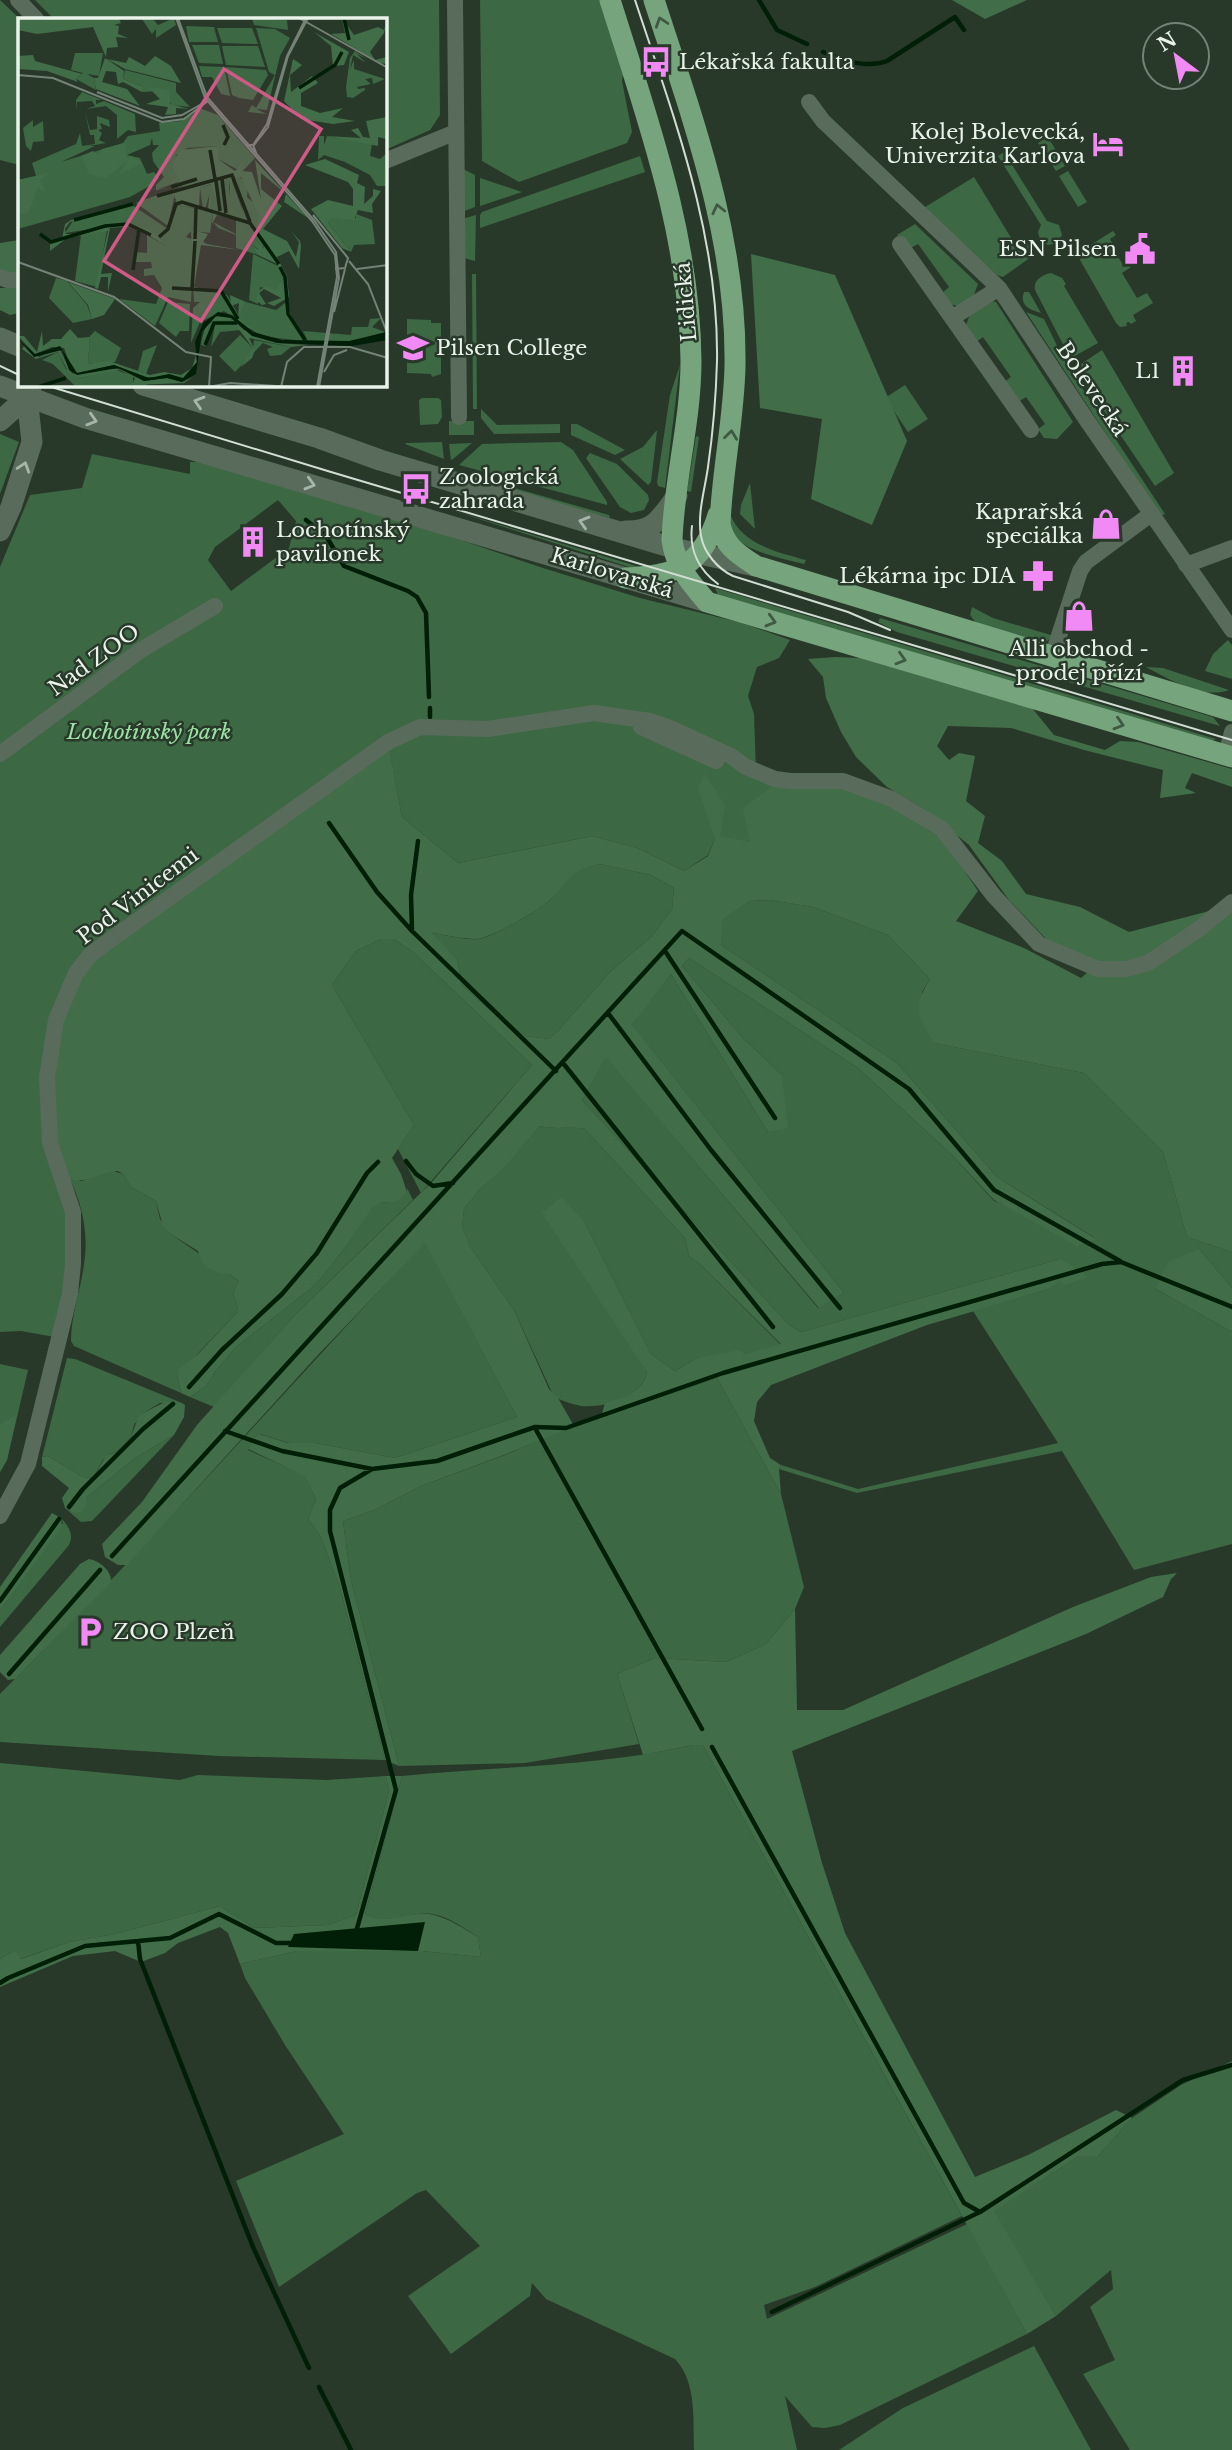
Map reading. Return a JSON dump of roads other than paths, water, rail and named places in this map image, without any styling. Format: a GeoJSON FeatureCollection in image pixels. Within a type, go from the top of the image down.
{"type":"FeatureCollection","features":[{"type":"Feature","properties":{"kind":"main road","name":"Lidická"},"geometry":{"type":"LineString","coordinates":[[610,0],[669,191],[684,268],[690,317],[691,364],[673,524],[677,558]]}},
{"type":"Feature","properties":{"kind":"main road"},"geometry":{"type":"LineString","coordinates":[[654,0],[712,186],[730,282],[735,337],[733,416],[720,524],[724,539],[733,550],[756,566]]}},
{"type":"Feature","properties":{"kind":"main road"},"geometry":{"type":"LineString","coordinates":[[0,338],[18,346]]}},
{"type":"Feature","properties":{"kind":"main road","name":"Karlovarská"},"geometry":{"type":"LineString","coordinates":[[0,386],[29,391],[85,418],[1229,756]]}},
{"type":"Feature","properties":{"kind":"main road","name":"Karlovarská"},"geometry":{"type":"LineString","coordinates":[[150,387],[612,530],[677,558]]}},
{"type":"Feature","properties":{"kind":"main road"},"geometry":{"type":"LineString","coordinates":[[0,421],[29,391]]}},
{"type":"Feature","properties":{"kind":"main road"},"geometry":{"type":"LineString","coordinates":[[0,531],[11,507],[32,442],[29,391]]}},
{"type":"Feature","properties":{"kind":"main road"},"geometry":{"type":"LineString","coordinates":[[612,530],[648,529],[656,524],[677,496]]}},
{"type":"Feature","properties":{"kind":"main road"},"geometry":{"type":"LineString","coordinates":[[708,555],[722,502]]}},
{"type":"Feature","properties":{"kind":"main road"},"geometry":{"type":"LineString","coordinates":[[625,578],[661,574],[677,558],[708,555],[756,566],[1232,711]]}},
{"type":"Feature","properties":{"kind":"main road"},"geometry":{"type":"LineString","coordinates":[[677,558],[707,602]]}},
{"type":"Feature","properties":{"kind":"street"},"geometry":{"type":"LineString","coordinates":[[18,0],[35,18]]}},
{"type":"Feature","properties":{"kind":"street"},"geometry":{"type":"LineString","coordinates":[[455,0],[459,417]]}},
{"type":"Feature","properties":{"kind":"street","name":"Bolevecká"},"geometry":{"type":"LineString","coordinates":[[809,103],[823,121],[999,288],[1232,630]]}},
{"type":"Feature","properties":{"kind":"street"},"geometry":{"type":"LineString","coordinates":[[387,160],[456,132]]}},
{"type":"Feature","properties":{"kind":"street"},"geometry":{"type":"LineString","coordinates":[[900,244],[1031,430]]}},
{"type":"Feature","properties":{"kind":"street"},"geometry":{"type":"LineString","coordinates":[[0,277],[18,280]]}},
{"type":"Feature","properties":{"kind":"street"},"geometry":{"type":"LineString","coordinates":[[952,318],[999,288]]}},
{"type":"Feature","properties":{"kind":"street"},"geometry":{"type":"LineString","coordinates":[[1052,657],[1080,570],[1086,562],[1151,514]]}},
{"type":"Feature","properties":{"kind":"street"},"geometry":{"type":"LineString","coordinates":[[1186,565],[1232,548]]}},
{"type":"Feature","properties":{"kind":"street","name":"Nad ZOO"},"geometry":{"type":"LineString","coordinates":[[0,754],[141,650],[215,606]]}},
{"type":"Feature","properties":{"kind":"street","name":"Pod Vinicemi"},"geometry":{"type":"LineString","coordinates":[[0,1516],[27,1464],[70,1294],[73,1212],[50,1143],[47,1077],[56,1020],[76,973],[90,955],[106,943],[388,742],[420,727],[488,729],[594,713],[668,727],[775,779],[843,781],[892,799],[942,829],[993,896],[1039,944],[1098,970],[1126,970],[1148,963],[1199,929],[1232,902]]}},
{"type":"Feature","properties":{"kind":"street","name":"Karlovarská"},"geometry":{"type":"LineString","coordinates":[[1229,756],[1232,732]]}},
{"type":"Feature","properties":{"kind":"waterway"},"geometry":{"type":"LineString","coordinates":[[759,0],[777,30],[807,44]]}},
{"type":"Feature","properties":{"kind":"waterway"},"geometry":{"type":"LineString","coordinates":[[823,52],[855,62],[879,63],[887,61],[955,17],[964,30]]}},
{"type":"Feature","properties":{"kind":"waterway"},"geometry":{"type":"LineString","coordinates":[[306,520],[326,536],[344,566],[417,597],[426,613],[429,697]]}},
{"type":"Feature","properties":{"kind":"waterway"},"geometry":{"type":"LineString","coordinates":[[430,708],[430,717]]}},
{"type":"Feature","properties":{"kind":"waterway"},"geometry":{"type":"LineString","coordinates":[[329,823],[377,892],[412,931],[556,1071]]}},
{"type":"Feature","properties":{"kind":"waterway"},"geometry":{"type":"LineString","coordinates":[[412,931],[411,895],[418,841]]}},
{"type":"Feature","properties":{"kind":"waterway"},"geometry":{"type":"LineString","coordinates":[[112,1556],[682,931],[909,1089],[994,1190],[1120,1261]]}},
{"type":"Feature","properties":{"kind":"waterway"},"geometry":{"type":"LineString","coordinates":[[665,951],[775,1118]]}},
{"type":"Feature","properties":{"kind":"waterway"},"geometry":{"type":"LineString","coordinates":[[608,1013],[711,1150],[840,1308]]}},
{"type":"Feature","properties":{"kind":"waterway"},"geometry":{"type":"LineString","coordinates":[[563,1063],[773,1327]]}},
{"type":"Feature","properties":{"kind":"waterway"},"geometry":{"type":"LineString","coordinates":[[406,1161],[416,1174],[433,1186],[453,1183]]}},
{"type":"Feature","properties":{"kind":"waterway"},"geometry":{"type":"LineString","coordinates":[[189,1387],[222,1350],[282,1294],[317,1253],[367,1173],[378,1162]]}},
{"type":"Feature","properties":{"kind":"waterway"},"geometry":{"type":"LineString","coordinates":[[356,1932],[396,1790],[330,1531],[330,1510],[340,1488],[372,1469],[437,1461],[535,1427],[566,1428],[723,1373],[1102,1264],[1121,1262],[1232,1307]]}},
{"type":"Feature","properties":{"kind":"waterway"},"geometry":{"type":"LineString","coordinates":[[69,1507],[83,1489],[143,1429],[173,1404]]}},
{"type":"Feature","properties":{"kind":"waterway"},"geometry":{"type":"LineString","coordinates":[[535,1428],[702,1729]]}},
{"type":"Feature","properties":{"kind":"waterway"},"geometry":{"type":"LineString","coordinates":[[225,1431],[282,1451],[372,1469]]}},
{"type":"Feature","properties":{"kind":"waterway"},"geometry":{"type":"LineString","coordinates":[[0,1601],[59,1519]]}},
{"type":"Feature","properties":{"kind":"waterway"},"geometry":{"type":"LineString","coordinates":[[9,1674],[100,1570]]}},
{"type":"Feature","properties":{"kind":"waterway"},"geometry":{"type":"LineString","coordinates":[[712,1747],[964,2203],[980,2212]]}},
{"type":"Feature","properties":{"kind":"waterway"},"geometry":{"type":"LineString","coordinates":[[0,1983],[85,1946],[170,1938],[219,1914],[276,1943],[293,1943]]}},
{"type":"Feature","properties":{"kind":"waterway"},"geometry":{"type":"LineString","coordinates":[[138,1941],[140,1959],[253,2247],[309,2368]]}},
{"type":"Feature","properties":{"kind":"waterway"},"geometry":{"type":"LineString","coordinates":[[772,2312],[980,2212],[1183,2080],[1232,2065]]}},
{"type":"Feature","properties":{"kind":"waterway"},"geometry":{"type":"LineString","coordinates":[[319,2387],[351,2450]]}},
{"type":"Feature","properties":{"kind":"tram line"},"geometry":{"type":"LineString","coordinates":[[635,0],[679,133],[711,268],[717,361],[711,441],[701,510],[700,528],[705,548],[712,560],[733,576],[848,612],[890,630]]}},
{"type":"Feature","properties":{"kind":"tram line"},"geometry":{"type":"LineString","coordinates":[[0,366],[18,375]]}},
{"type":"Feature","properties":{"kind":"tram line"},"geometry":{"type":"LineString","coordinates":[[52,387],[1232,740]]}},
{"type":"Feature","properties":{"kind":"tram line"},"geometry":{"type":"LineString","coordinates":[[692,526],[692,543],[697,559],[718,584]]}},
{"type":"Feature","properties":{"kind":"place","name":"Lékařská fakulta"},"geometry":{"type":"Point","coordinates":[656,62]}},
{"type":"Feature","properties":{"kind":"place","name":"Kolej Bolevecká, Univerzita Karlova"},"geometry":{"type":"Point","coordinates":[1108,144]}},
{"type":"Feature","properties":{"kind":"place","name":"ESN Pilsen"},"geometry":{"type":"Point","coordinates":[1140,249]}},
{"type":"Feature","properties":{"kind":"place","name":"Pilsen College"},"geometry":{"type":"Point","coordinates":[413,348]}},
{"type":"Feature","properties":{"kind":"place","name":"L1"},"geometry":{"type":"Point","coordinates":[1183,371]}},
{"type":"Feature","properties":{"kind":"place","name":"Zoologická zahrada"},"geometry":{"type":"Point","coordinates":[416,489]}},
{"type":"Feature","properties":{"kind":"place","name":"Kaprařská speciálka"},"geometry":{"type":"Point","coordinates":[1106,524]}},
{"type":"Feature","properties":{"kind":"place","name":"Lochotínský pavilonek"},"geometry":{"type":"Point","coordinates":[253,542]}},
{"type":"Feature","properties":{"kind":"place","name":"Lékárna ipc DIA"},"geometry":{"type":"Point","coordinates":[1038,576]}},
{"type":"Feature","properties":{"kind":"place","name":"Alli obchod - prodej přízí"},"geometry":{"type":"Point","coordinates":[1079,616]}},
{"type":"Feature","properties":{"kind":"place","name":"ZOO Plzeň"},"geometry":{"type":"Point","coordinates":[90,1632]}},
{"type":"Feature","properties":{"kind":"park label","name":"Lochotínský park"},"geometry":{"type":"Point","coordinates":[149,732]}}]}
